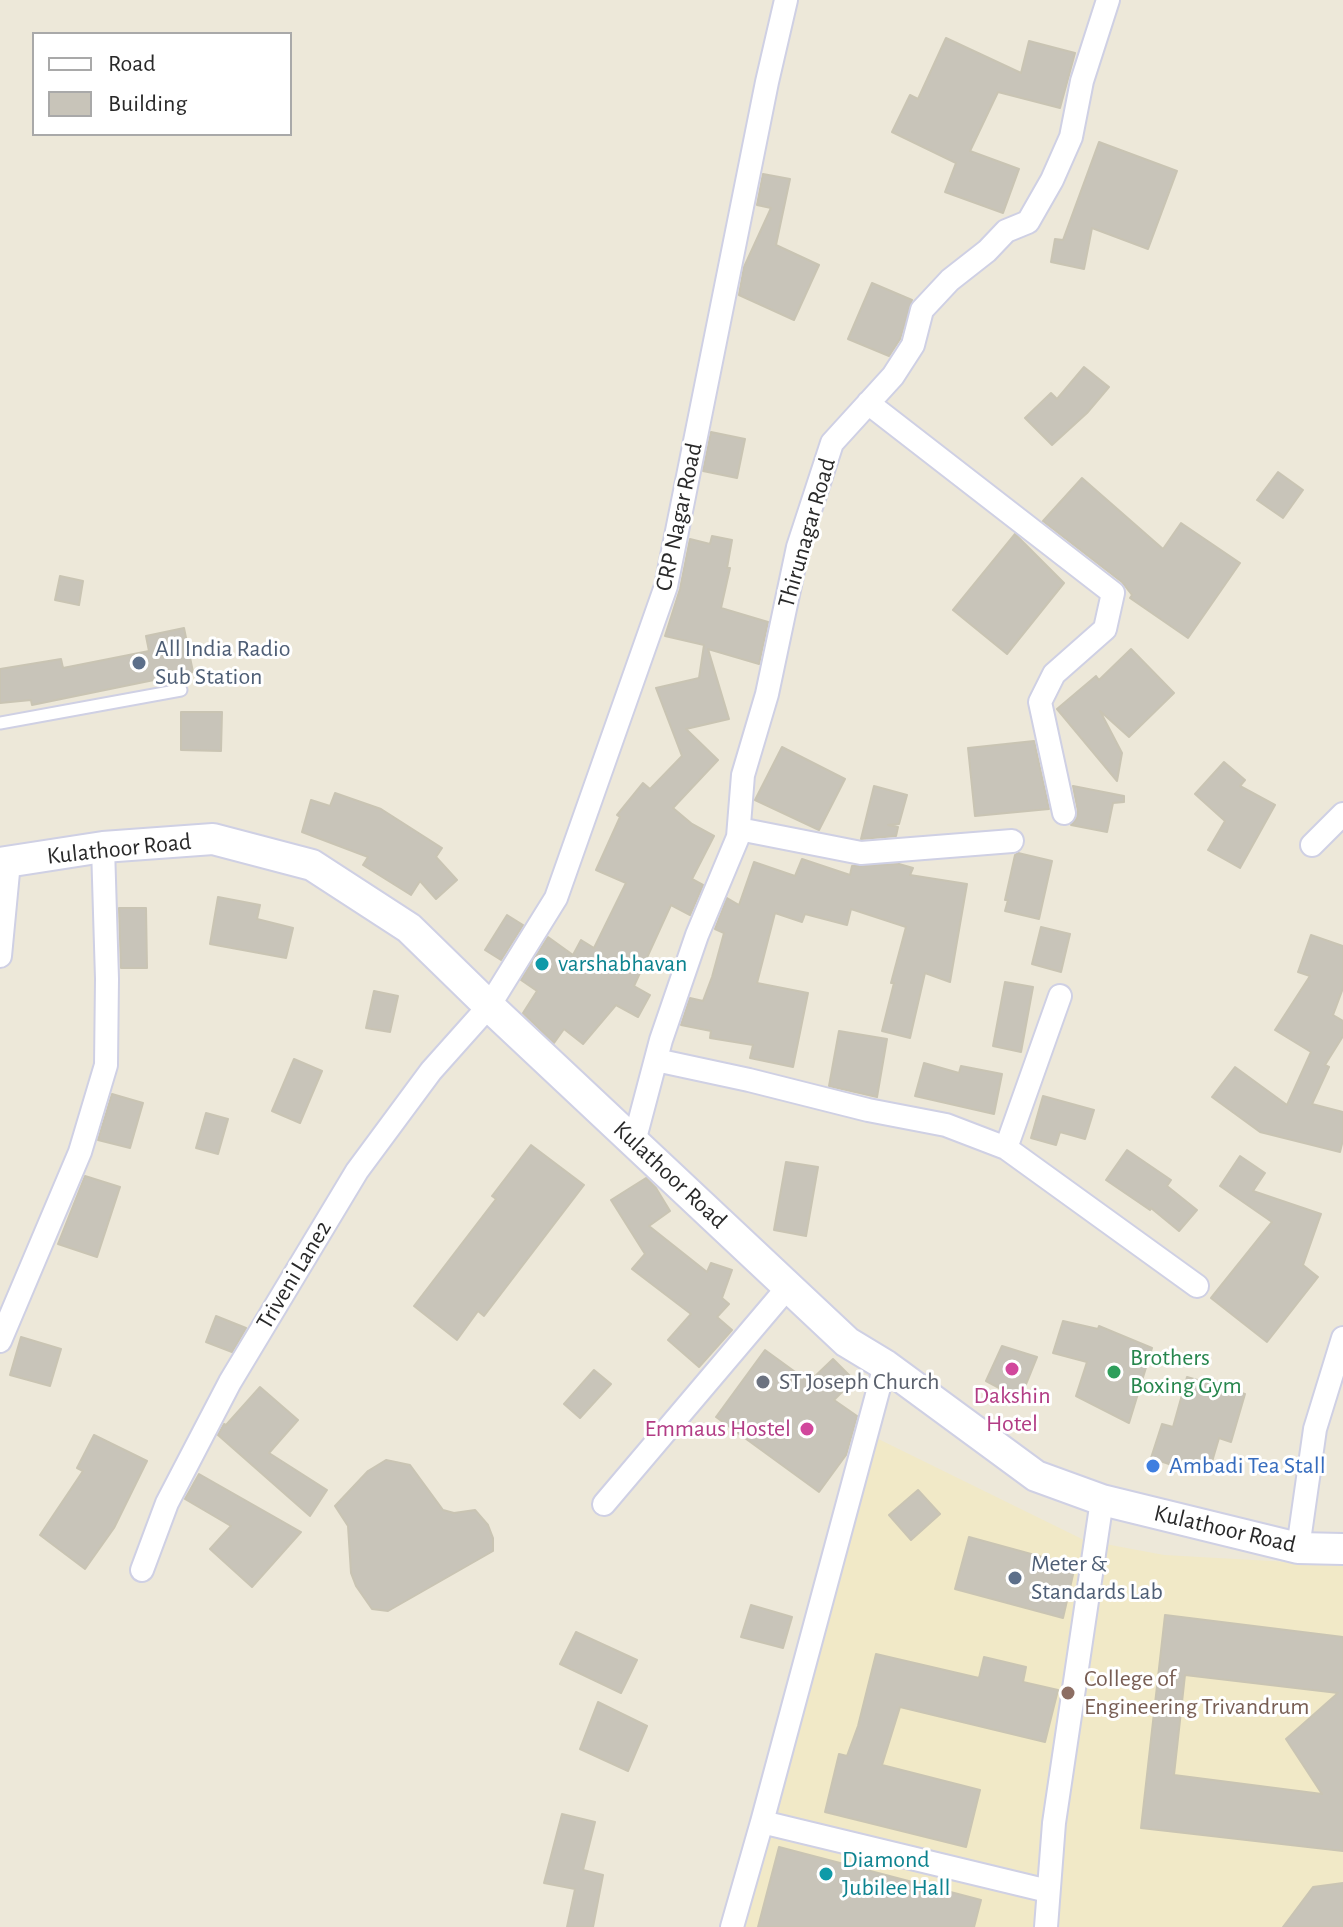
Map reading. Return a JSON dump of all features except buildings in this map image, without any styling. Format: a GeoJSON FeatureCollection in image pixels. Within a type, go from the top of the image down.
{"type":"FeatureCollection","features":[{"type":"Feature","properties":{"kind":"main road","name":"Kulathoor Road"},"geometry":{"type":"LineString","coordinates":[[4,863],[103,847],[213,839],[312,865],[409,928],[847,1342],[885,1365],[1036,1476],[1102,1500],[1298,1548],[1343,1549]]}},
{"type":"Feature","properties":{"kind":"street","name":"CRP Nagar Road"},"geometry":{"type":"LineString","coordinates":[[489,1006],[556,898],[666,586],[786,0]]}},
{"type":"Feature","properties":{"kind":"street","name":"Thirunagar Road"},"geometry":{"type":"LineString","coordinates":[[634,1142],[656,1060],[697,935],[738,837],[743,775],[767,694],[798,547],[832,443],[893,376],[913,345],[922,310],[950,280],[987,251],[1006,231],[1028,222],[1052,180],[1071,137],[1082,81],[1108,0]]}},
{"type":"Feature","properties":{"kind":"street"},"geometry":{"type":"LineString","coordinates":[[868,403],[1113,593],[1105,629],[1054,674],[1040,702],[1064,813]]}},
{"type":"Feature","properties":{"kind":"street"},"geometry":{"type":"LineString","coordinates":[[1312,845],[1343,814]]}},
{"type":"Feature","properties":{"kind":"street"},"geometry":{"type":"LineString","coordinates":[[739,829],[861,853],[1012,841]]}},
{"type":"Feature","properties":{"kind":"street"},"geometry":{"type":"LineString","coordinates":[[0,1341],[80,1152],[106,1065],[103,847]]}},
{"type":"Feature","properties":{"kind":"street"},"geometry":{"type":"LineString","coordinates":[[0,956],[4,863]]}},
{"type":"Feature","properties":{"kind":"street"},"geometry":{"type":"LineString","coordinates":[[1006,1148],[1060,996]]}},
{"type":"Feature","properties":{"kind":"street","name":"Triveni Lane2"},"geometry":{"type":"LineString","coordinates":[[142,1570],[167,1503],[230,1382],[357,1171],[431,1071],[489,1006]]}},
{"type":"Feature","properties":{"kind":"street"},"geometry":{"type":"LineString","coordinates":[[656,1060],[868,1110],[946,1125],[1006,1148],[1197,1286]]}},
{"type":"Feature","properties":{"kind":"street"},"geometry":{"type":"LineString","coordinates":[[604,1504],[788,1287]]}},
{"type":"Feature","properties":{"kind":"street"},"geometry":{"type":"LineString","coordinates":[[1298,1548],[1315,1429],[1343,1338]]}},
{"type":"Feature","properties":{"kind":"street"},"geometry":{"type":"LineString","coordinates":[[732,1927],[885,1365]]}},
{"type":"Feature","properties":{"kind":"street"},"geometry":{"type":"LineString","coordinates":[[1046,1927],[1054,1823],[1102,1500]]}},
{"type":"Feature","properties":{"kind":"street"},"geometry":{"type":"LineString","coordinates":[[762,1822],[1048,1891]]}},
{"type":"Feature","properties":{"kind":"lane"},"geometry":{"type":"LineString","coordinates":[[0,723],[181,690]]}},
{"type":"Feature","properties":{"kind":"shaded area","name":"College of Engineering Trivandrum"},"geometry":{"type":"Polygon","coordinates":[[[858,1429],[1084,1540],[1164,1555],[1343,1565],[1343,1927],[737,1927],[858,1429]]]}},
{"type":"Feature","properties":{"kind":"place","name":"All India Radio Sub Station"},"geometry":{"type":"Point","coordinates":[139,663]}},
{"type":"Feature","properties":{"kind":"place","name":"varshabhavan"},"geometry":{"type":"Point","coordinates":[542,964]}},
{"type":"Feature","properties":{"kind":"place","name":"Dakshin Hotel"},"geometry":{"type":"Point","coordinates":[1012,1369]}},
{"type":"Feature","properties":{"kind":"place","name":"Brothers Boxing Gym"},"geometry":{"type":"Point","coordinates":[1114,1372]}},
{"type":"Feature","properties":{"kind":"place","name":"ST Joseph Church"},"geometry":{"type":"Point","coordinates":[763,1382]}},
{"type":"Feature","properties":{"kind":"place","name":"Emmaus Hostel"},"geometry":{"type":"Point","coordinates":[807,1429]}},
{"type":"Feature","properties":{"kind":"place","name":"Ambadi Tea Stall"},"geometry":{"type":"Point","coordinates":[1153,1466]}},
{"type":"Feature","properties":{"kind":"place","name":"Meter & Standards Lab"},"geometry":{"type":"Point","coordinates":[1015,1578]}},
{"type":"Feature","properties":{"kind":"place","name":"College of Engineering Trivandrum"},"geometry":{"type":"Point","coordinates":[1068,1693]}},
{"type":"Feature","properties":{"kind":"place","name":"Diamond Jubilee Hall"},"geometry":{"type":"Point","coordinates":[826,1874]}}]}
